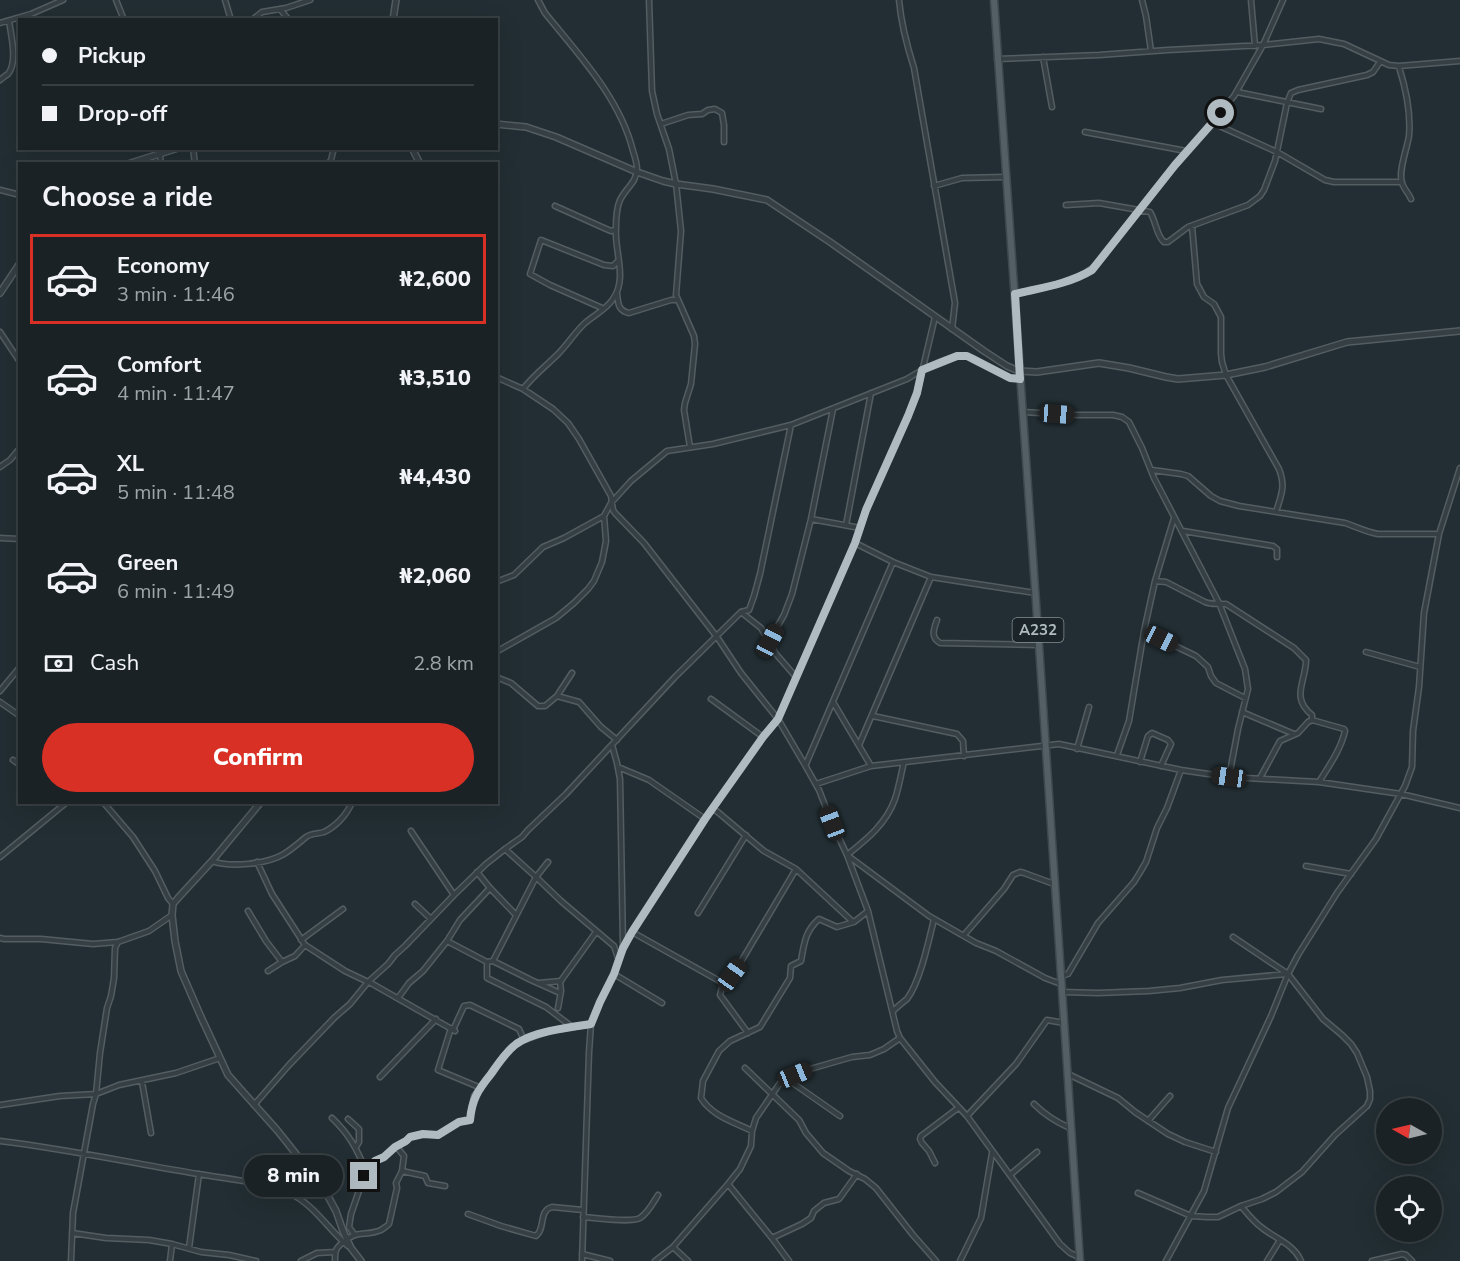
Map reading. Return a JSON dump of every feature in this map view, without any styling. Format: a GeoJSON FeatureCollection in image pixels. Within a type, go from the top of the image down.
{"type":"FeatureCollection","features":[{"type":"Feature","properties":{"kind":"main road","name":"A232"},"geometry":{"type":"LineString","coordinates":[[994,0],[1080,1259]]}},
{"type":"Feature","properties":{"kind":"street"},"geometry":{"type":"LineString","coordinates":[[18,18],[63,0]]}},
{"type":"Feature","properties":{"kind":"street"},"geometry":{"type":"LineString","coordinates":[[116,0],[123,18]]}},
{"type":"Feature","properties":{"kind":"street"},"geometry":{"type":"LineString","coordinates":[[225,0],[230,18]]}},
{"type":"Feature","properties":{"kind":"street"},"geometry":{"type":"LineString","coordinates":[[254,18],[262,12],[286,8],[310,0]]}},
{"type":"Feature","properties":{"kind":"street"},"geometry":{"type":"LineString","coordinates":[[393,18],[396,0]]}},
{"type":"Feature","properties":{"kind":"street"},"geometry":{"type":"LineString","coordinates":[[523,389],[560,352],[579,329],[612,301],[617,293],[620,280],[615,230],[617,208],[637,172],[632,144],[612,99],[545,13],[538,0]]}},
{"type":"Feature","properties":{"kind":"street"},"geometry":{"type":"LineString","coordinates":[[649,0],[652,91],[669,149],[676,184],[681,231],[676,284],[677,300],[695,344],[691,384],[684,410],[690,447]]}},
{"type":"Feature","properties":{"kind":"street"},"geometry":{"type":"LineString","coordinates":[[899,0],[914,68],[956,303],[952,329]]}},
{"type":"Feature","properties":{"kind":"street"},"geometry":{"type":"LineString","coordinates":[[1142,0],[1151,51]]}},
{"type":"Feature","properties":{"kind":"street"},"geometry":{"type":"LineString","coordinates":[[1251,0],[1255,46]]}},
{"type":"Feature","properties":{"kind":"street"},"geometry":{"type":"LineString","coordinates":[[1015,294],[1073,279],[1092,270],[1237,92],[1263,45],[1283,0]]}},
{"type":"Feature","properties":{"kind":"street"},"geometry":{"type":"LineString","coordinates":[[279,8],[287,18]]}},
{"type":"Feature","properties":{"kind":"street"},"geometry":{"type":"LineString","coordinates":[[0,23],[18,18]]}},
{"type":"Feature","properties":{"kind":"street"},"geometry":{"type":"LineString","coordinates":[[0,80],[9,73],[14,48],[9,21]]}},
{"type":"Feature","properties":{"kind":"street"},"geometry":{"type":"LineString","coordinates":[[997,59],[1099,56],[1326,39],[1344,44],[1389,65],[1460,61]]}},
{"type":"Feature","properties":{"kind":"street"},"geometry":{"type":"LineString","coordinates":[[1043,57],[1052,107]]}},
{"type":"Feature","properties":{"kind":"street"},"geometry":{"type":"LineString","coordinates":[[1066,206],[1099,203],[1150,212],[1160,239],[1168,242],[1188,227],[1248,204],[1260,196],[1277,152],[1291,93],[1367,75],[1373,72],[1380,62]]}},
{"type":"Feature","properties":{"kind":"street"},"geometry":{"type":"LineString","coordinates":[[1399,66],[1406,88],[1408,116],[1408,136],[1401,182],[1411,200]]}},
{"type":"Feature","properties":{"kind":"street"},"geometry":{"type":"LineString","coordinates":[[1237,92],[1321,109]]}},
{"type":"Feature","properties":{"kind":"street"},"geometry":{"type":"LineString","coordinates":[[661,124],[716,109],[722,112],[724,142]]}},
{"type":"Feature","properties":{"kind":"street"},"geometry":{"type":"LineString","coordinates":[[1213,123],[1277,152],[1334,183],[1401,182]]}},
{"type":"Feature","properties":{"kind":"street"},"geometry":{"type":"LineString","coordinates":[[498,124],[526,127],[556,137],[637,172],[676,184],[766,200],[830,242],[1019,375]]}},
{"type":"Feature","properties":{"kind":"street"},"geometry":{"type":"LineString","coordinates":[[1085,132],[1187,152]]}},
{"type":"Feature","properties":{"kind":"street"},"geometry":{"type":"LineString","coordinates":[[133,162],[159,151]]}},
{"type":"Feature","properties":{"kind":"street"},"geometry":{"type":"LineString","coordinates":[[934,186],[962,178],[1006,177]]}},
{"type":"Feature","properties":{"kind":"street"},"geometry":{"type":"LineString","coordinates":[[0,190],[18,194]]}},
{"type":"Feature","properties":{"kind":"street"},"geometry":{"type":"LineString","coordinates":[[555,206],[611,231],[615,230]]}},
{"type":"Feature","properties":{"kind":"street"},"geometry":{"type":"LineString","coordinates":[[1192,226],[1197,284],[1199,291],[1214,304],[1221,318],[1221,354],[1226,375],[1282,478],[1283,485],[1276,512]]}},
{"type":"Feature","properties":{"kind":"street"},"geometry":{"type":"LineString","coordinates":[[603,308],[575,297],[530,274],[541,240],[604,265],[613,266],[619,261]]}},
{"type":"Feature","properties":{"kind":"street"},"geometry":{"type":"LineString","coordinates":[[0,293],[18,266]]}},
{"type":"Feature","properties":{"kind":"street"},"geometry":{"type":"LineString","coordinates":[[617,293],[619,307],[623,312],[629,313],[677,300]]}},
{"type":"Feature","properties":{"kind":"street"},"geometry":{"type":"LineString","coordinates":[[582,1261],[591,1024],[632,932],[705,819],[778,719],[908,416],[917,393],[935,318]]}},
{"type":"Feature","properties":{"kind":"street"},"geometry":{"type":"LineString","coordinates":[[0,332],[18,359]]}},
{"type":"Feature","properties":{"kind":"street"},"geometry":{"type":"LineString","coordinates":[[498,651],[556,618],[588,589],[597,575],[603,558],[606,541],[604,516],[611,503],[631,481],[667,451],[713,444],[791,425],[907,379],[922,370],[957,356],[967,356],[1010,378],[1099,363],[1178,379],[1226,375],[1265,367],[1347,342],[1460,332]]}},
{"type":"Feature","properties":{"kind":"street"},"geometry":{"type":"LineString","coordinates":[[498,377],[523,389],[553,409],[568,423],[611,496],[615,513],[644,543],[778,719],[816,784],[847,855],[868,911],[900,1038],[967,1116],[1060,1244],[1080,1259]]}},
{"type":"Feature","properties":{"kind":"street"},"geometry":{"type":"LineString","coordinates":[[846,525],[872,393]]}},
{"type":"Feature","properties":{"kind":"street"},"geometry":{"type":"LineString","coordinates":[[770,641],[792,594],[811,519],[833,409]]}},
{"type":"Feature","properties":{"kind":"street"},"geometry":{"type":"LineString","coordinates":[[1022,411],[1113,415],[1129,422],[1154,478],[1219,603],[1245,669],[1248,688],[1229,777]]}},
{"type":"Feature","properties":{"kind":"street"},"geometry":{"type":"LineString","coordinates":[[254,1105],[299,1055],[477,872],[522,837],[566,794],[675,677],[741,612],[749,610],[791,425]]}},
{"type":"Feature","properties":{"kind":"street"},"geometry":{"type":"LineString","coordinates":[[0,467],[18,450]]}},
{"type":"Feature","properties":{"kind":"street"},"geometry":{"type":"LineString","coordinates":[[1166,1261],[1204,1191],[1228,1108],[1288,974],[1304,946],[1376,839],[1401,795],[1412,767],[1424,613],[1439,534],[1460,468]]}},
{"type":"Feature","properties":{"kind":"street"},"geometry":{"type":"LineString","coordinates":[[1152,470],[1188,476],[1211,496],[1239,506],[1346,523],[1368,533],[1439,534]]}},
{"type":"Feature","properties":{"kind":"street"},"geometry":{"type":"LineString","coordinates":[[498,581],[514,575],[543,547],[604,516]]}},
{"type":"Feature","properties":{"kind":"street"},"geometry":{"type":"LineString","coordinates":[[1117,756],[1129,721],[1155,581],[1174,518]]}},
{"type":"Feature","properties":{"kind":"street"},"geometry":{"type":"LineString","coordinates":[[811,519],[860,528]]}},
{"type":"Feature","properties":{"kind":"street"},"geometry":{"type":"LineString","coordinates":[[1182,531],[1273,546],[1277,549],[1276,557]]}},
{"type":"Feature","properties":{"kind":"street"},"geometry":{"type":"LineString","coordinates":[[0,538],[18,539]]}},
{"type":"Feature","properties":{"kind":"street"},"geometry":{"type":"LineString","coordinates":[[855,543],[893,562],[931,577],[1035,593]]}},
{"type":"Feature","properties":{"kind":"street"},"geometry":{"type":"LineString","coordinates":[[806,765],[893,562]]}},
{"type":"Feature","properties":{"kind":"street"},"geometry":{"type":"LineString","coordinates":[[859,745],[931,577]]}},
{"type":"Feature","properties":{"kind":"street"},"geometry":{"type":"LineString","coordinates":[[1155,581],[1166,582],[1211,604],[1226,604],[1294,648],[1306,660],[1300,700],[1312,714],[1312,720]]}},
{"type":"Feature","properties":{"kind":"street"},"geometry":{"type":"LineString","coordinates":[[741,612],[761,628],[776,654],[796,677]]}},
{"type":"Feature","properties":{"kind":"street"},"geometry":{"type":"LineString","coordinates":[[937,620],[933,634],[935,640],[940,643],[1039,645]]}},
{"type":"Feature","properties":{"kind":"street"},"geometry":{"type":"LineString","coordinates":[[1144,631],[1196,656],[1208,667],[1216,683],[1245,698]]}},
{"type":"Feature","properties":{"kind":"street"},"geometry":{"type":"LineString","coordinates":[[1366,652],[1420,667]]}},
{"type":"Feature","properties":{"kind":"street"},"geometry":{"type":"LineString","coordinates":[[0,691],[18,669]]}},
{"type":"Feature","properties":{"kind":"street"},"geometry":{"type":"LineString","coordinates":[[498,677],[511,683],[534,704],[545,706],[557,696],[572,673]]}},
{"type":"Feature","properties":{"kind":"street"},"geometry":{"type":"LineString","coordinates":[[557,696],[579,702],[601,727],[617,740]]}},
{"type":"Feature","properties":{"kind":"street"},"geometry":{"type":"LineString","coordinates":[[711,699],[763,737]]}},
{"type":"Feature","properties":{"kind":"street"},"geometry":{"type":"LineString","coordinates":[[0,702],[18,715]]}},
{"type":"Feature","properties":{"kind":"street"},"geometry":{"type":"LineString","coordinates":[[832,702],[871,766]]}},
{"type":"Feature","properties":{"kind":"street"},"geometry":{"type":"LineString","coordinates":[[1077,749],[1089,707]]}},
{"type":"Feature","properties":{"kind":"street"},"geometry":{"type":"LineString","coordinates":[[1242,712],[1294,735]]}},
{"type":"Feature","properties":{"kind":"street"},"geometry":{"type":"LineString","coordinates":[[873,716],[957,734],[963,741],[964,756]]}},
{"type":"Feature","properties":{"kind":"street"},"geometry":{"type":"LineString","coordinates":[[1260,778],[1280,741],[1298,733],[1312,720],[1346,731],[1319,782]]}},
{"type":"Feature","properties":{"kind":"street"},"geometry":{"type":"LineString","coordinates":[[1140,762],[1148,736],[1152,733],[1172,744],[1161,766]]}},
{"type":"Feature","properties":{"kind":"street"},"geometry":{"type":"LineString","coordinates":[[816,784],[871,766],[1059,744],[1181,770],[1229,777],[1319,782],[1401,795],[1460,808]]}},
{"type":"Feature","properties":{"kind":"street"},"geometry":{"type":"LineString","coordinates":[[612,745],[620,785],[623,948]]}},
{"type":"Feature","properties":{"kind":"street"},"geometry":{"type":"LineString","coordinates":[[13,760],[18,764]]}},
{"type":"Feature","properties":{"kind":"street"},"geometry":{"type":"LineString","coordinates":[[847,855],[871,837],[887,815],[896,798],[904,762]]}},
{"type":"Feature","properties":{"kind":"street"},"geometry":{"type":"LineString","coordinates":[[618,767],[649,780],[705,819]]}},
{"type":"Feature","properties":{"kind":"street"},"geometry":{"type":"LineString","coordinates":[[1061,976],[1068,974],[1098,923],[1134,882],[1146,862],[1154,835],[1181,770]]}},
{"type":"Feature","properties":{"kind":"street"},"geometry":{"type":"LineString","coordinates":[[105,804],[133,837],[173,904]]}},
{"type":"Feature","properties":{"kind":"street"},"geometry":{"type":"LineString","coordinates":[[259,804],[173,904],[172,915],[181,971],[228,1075],[277,1130],[324,1189],[336,1211],[345,1240]]}},
{"type":"Feature","properties":{"kind":"street"},"geometry":{"type":"LineString","coordinates":[[212,861],[221,864],[257,862],[283,855],[306,837],[328,829],[341,819],[351,804]]}},
{"type":"Feature","properties":{"kind":"street"},"geometry":{"type":"LineString","coordinates":[[0,857],[60,805]]}},
{"type":"Feature","properties":{"kind":"street"},"geometry":{"type":"LineString","coordinates":[[714,808],[765,851],[796,869],[854,922]]}},
{"type":"Feature","properties":{"kind":"street"},"geometry":{"type":"LineString","coordinates":[[411,831],[454,895]]}},
{"type":"Feature","properties":{"kind":"street"},"geometry":{"type":"LineString","coordinates":[[698,913],[746,835]]}},
{"type":"Feature","properties":{"kind":"street"},"geometry":{"type":"LineString","coordinates":[[505,849],[614,946],[619,958]]}},
{"type":"Feature","properties":{"kind":"street"},"geometry":{"type":"LineString","coordinates":[[847,855],[934,919],[976,943],[1061,984]]}},
{"type":"Feature","properties":{"kind":"street"},"geometry":{"type":"LineString","coordinates":[[257,862],[272,894],[305,945],[345,971],[369,982],[453,1030]]}},
{"type":"Feature","properties":{"kind":"street"},"geometry":{"type":"LineString","coordinates":[[494,961],[536,877],[548,862]]}},
{"type":"Feature","properties":{"kind":"street"},"geometry":{"type":"LineString","coordinates":[[1306,866],[1351,874]]}},
{"type":"Feature","properties":{"kind":"street"},"geometry":{"type":"LineString","coordinates":[[748,1034],[720,995],[723,983],[732,975],[742,960],[796,869]]}},
{"type":"Feature","properties":{"kind":"street"},"geometry":{"type":"LineString","coordinates":[[477,872],[516,915]]}},
{"type":"Feature","properties":{"kind":"street"},"geometry":{"type":"LineString","coordinates":[[964,935],[1004,889],[1013,875],[1020,872],[1054,884]]}},
{"type":"Feature","properties":{"kind":"street"},"geometry":{"type":"LineString","coordinates":[[398,998],[409,983],[423,972],[447,942],[460,920],[490,888]]}},
{"type":"Feature","properties":{"kind":"street"},"geometry":{"type":"LineString","coordinates":[[415,904],[431,919]]}},
{"type":"Feature","properties":{"kind":"street"},"geometry":{"type":"LineString","coordinates":[[301,940],[343,909]]}},
{"type":"Feature","properties":{"kind":"street"},"geometry":{"type":"LineString","coordinates":[[248,911],[282,962]]}},
{"type":"Feature","properties":{"kind":"street"},"geometry":{"type":"LineString","coordinates":[[752,1131],[705,1106],[701,1098],[703,1081],[718,1051],[730,1041],[760,1027],[790,978],[791,966],[801,961],[807,932],[819,919],[837,927],[854,922],[868,911]]}},
{"type":"Feature","properties":{"kind":"street"},"geometry":{"type":"LineString","coordinates":[[0,938],[93,944],[118,942],[149,931],[172,915]]}},
{"type":"Feature","properties":{"kind":"street"},"geometry":{"type":"LineString","coordinates":[[893,1011],[907,998],[913,987],[921,968],[934,919]]}},
{"type":"Feature","properties":{"kind":"street"},"geometry":{"type":"LineString","coordinates":[[558,1008],[561,981],[596,932]]}},
{"type":"Feature","properties":{"kind":"street"},"geometry":{"type":"LineString","coordinates":[[632,932],[723,983]]}},
{"type":"Feature","properties":{"kind":"street"},"geometry":{"type":"LineString","coordinates":[[1138,1194],[1191,1216],[1218,1217],[1262,1199],[1276,1192],[1302,1172],[1335,1135],[1367,1106],[1370,1099],[1367,1077],[1357,1053],[1342,1035],[1323,1019],[1288,974],[1233,937]]}},
{"type":"Feature","properties":{"kind":"street"},"geometry":{"type":"LineString","coordinates":[[70,1261],[74,1213],[96,1094],[100,1053],[114,978],[115,948],[118,942]]}},
{"type":"Feature","properties":{"kind":"street"},"geometry":{"type":"LineString","coordinates":[[447,942],[487,962],[494,961],[561,993]]}},
{"type":"Feature","properties":{"kind":"street"},"geometry":{"type":"LineString","coordinates":[[267,971],[295,957],[305,945]]}},
{"type":"Feature","properties":{"kind":"street"},"geometry":{"type":"LineString","coordinates":[[487,962],[487,978],[546,1007],[571,1027]]}},
{"type":"Feature","properties":{"kind":"street"},"geometry":{"type":"LineString","coordinates":[[614,974],[662,1003]]}},
{"type":"Feature","properties":{"kind":"street"},"geometry":{"type":"LineString","coordinates":[[1062,992],[1149,991],[1222,980],[1288,974]]}},
{"type":"Feature","properties":{"kind":"street"},"geometry":{"type":"LineString","coordinates":[[539,983],[561,981]]}},
{"type":"Feature","properties":{"kind":"street"},"geometry":{"type":"LineString","coordinates":[[481,1088],[438,1070],[464,1006],[470,1005],[519,1029],[524,1040]]}},
{"type":"Feature","properties":{"kind":"street"},"geometry":{"type":"LineString","coordinates":[[380,1077],[436,1019]]}},
{"type":"Feature","properties":{"kind":"street"},"geometry":{"type":"LineString","coordinates":[[967,1116],[1016,1064],[1047,1020],[1064,1023]]}},
{"type":"Feature","properties":{"kind":"street"},"geometry":{"type":"LineString","coordinates":[[354,1234],[349,1227],[351,1214],[366,1171],[375,1161],[410,1137],[423,1134],[438,1135],[459,1122],[470,1120],[474,1096],[512,1047],[549,1031],[591,1024]]}},
{"type":"Feature","properties":{"kind":"street"},"geometry":{"type":"LineString","coordinates":[[654,1261],[673,1247],[728,1184],[751,1146],[756,1118],[780,1083],[819,1066],[884,1049],[900,1038]]}},
{"type":"Feature","properties":{"kind":"street"},"geometry":{"type":"LineString","coordinates":[[0,1106],[60,1096],[96,1094],[119,1085],[142,1082],[176,1073],[220,1058]]}},
{"type":"Feature","properties":{"kind":"street"},"geometry":{"type":"LineString","coordinates":[[745,1068],[799,1120],[806,1133],[824,1153],[876,1188],[936,1261]]}},
{"type":"Feature","properties":{"kind":"street"},"geometry":{"type":"LineString","coordinates":[[1068,1074],[1118,1098],[1168,1134],[1216,1152]]}},
{"type":"Feature","properties":{"kind":"street"},"geometry":{"type":"LineString","coordinates":[[787,1079],[840,1116]]}},
{"type":"Feature","properties":{"kind":"street"},"geometry":{"type":"LineString","coordinates":[[142,1082],[151,1133]]}},
{"type":"Feature","properties":{"kind":"street"},"geometry":{"type":"LineString","coordinates":[[1148,1121],[1170,1096]]}},
{"type":"Feature","properties":{"kind":"street"},"geometry":{"type":"LineString","coordinates":[[1034,1104],[1053,1120],[1071,1128]]}},
{"type":"Feature","properties":{"kind":"street"},"geometry":{"type":"LineString","coordinates":[[934,1163],[929,1150],[920,1139],[921,1136],[958,1108]]}},
{"type":"Feature","properties":{"kind":"street"},"geometry":{"type":"LineString","coordinates":[[332,1118],[345,1130],[366,1171]]}},
{"type":"Feature","properties":{"kind":"street"},"geometry":{"type":"LineString","coordinates":[[348,1119],[360,1130],[356,1148]]}},
{"type":"Feature","properties":{"kind":"street"},"geometry":{"type":"LineString","coordinates":[[0,1141],[253,1183],[288,1193],[303,1202],[345,1240],[361,1261]]}},
{"type":"Feature","properties":{"kind":"street"},"geometry":{"type":"LineString","coordinates":[[335,1261],[335,1252],[345,1240],[354,1234],[382,1230],[389,1224],[397,1188],[396,1183],[402,1171],[404,1156],[396,1146]]}},
{"type":"Feature","properties":{"kind":"street"},"geometry":{"type":"LineString","coordinates":[[960,1261],[981,1218],[992,1152]]}},
{"type":"Feature","properties":{"kind":"street"},"geometry":{"type":"LineString","coordinates":[[1010,1175],[1037,1152]]}},
{"type":"Feature","properties":{"kind":"street"},"geometry":{"type":"LineString","coordinates":[[402,1171],[425,1176],[428,1182],[445,1186]]}},
{"type":"Feature","properties":{"kind":"street"},"geometry":{"type":"LineString","coordinates":[[189,1248],[199,1174]]}},
{"type":"Feature","properties":{"kind":"street"},"geometry":{"type":"LineString","coordinates":[[772,1238],[811,1218],[814,1211],[824,1203],[839,1199],[857,1174]]}},
{"type":"Feature","properties":{"kind":"street"},"geometry":{"type":"LineString","coordinates":[[728,1184],[789,1261]]}},
{"type":"Feature","properties":{"kind":"street"},"geometry":{"type":"LineString","coordinates":[[583,1217],[630,1220],[639,1218],[658,1195]]}},
{"type":"Feature","properties":{"kind":"street"},"geometry":{"type":"LineString","coordinates":[[1241,1206],[1258,1226],[1299,1255],[1301,1261]]}},
{"type":"Feature","properties":{"kind":"street"},"geometry":{"type":"LineString","coordinates":[[468,1214],[536,1236],[540,1234],[545,1210],[548,1208],[583,1210]]}},
{"type":"Feature","properties":{"kind":"street"},"geometry":{"type":"LineString","coordinates":[[72,1233],[92,1237],[149,1240],[256,1261]]}},
{"type":"Feature","properties":{"kind":"street"},"geometry":{"type":"LineString","coordinates":[[1267,1261],[1280,1240]]}},
{"type":"Feature","properties":{"kind":"street"},"geometry":{"type":"LineString","coordinates":[[170,1261],[172,1244]]}},
{"type":"Feature","properties":{"kind":"street"},"geometry":{"type":"LineString","coordinates":[[673,1247],[688,1261]]}},
{"type":"Feature","properties":{"kind":"street"},"geometry":{"type":"LineString","coordinates":[[301,1261],[317,1253],[335,1252]]}},
{"type":"Feature","properties":{"kind":"street"},"geometry":{"type":"LineString","coordinates":[[582,1254],[610,1261]]}},
{"type":"Feature","properties":{"kind":"street"},"geometry":{"type":"LineString","coordinates":[[1372,1261],[1402,1254],[1412,1261]]}},
{"type":"Feature","properties":{"kind":"route"},"geometry":{"type":"LineString","coordinates":[[364,1176],[375,1161],[410,1137],[423,1134],[438,1135],[459,1122],[470,1120],[474,1096],[503,1057],[519,1042],[549,1031],[591,1024],[632,932],[705,819],[778,719],[908,416],[917,393],[922,370],[957,356],[967,356],[1010,378],[1020,379],[1015,294],[1073,279],[1092,270],[1175,165],[1221,113]]}}]}
